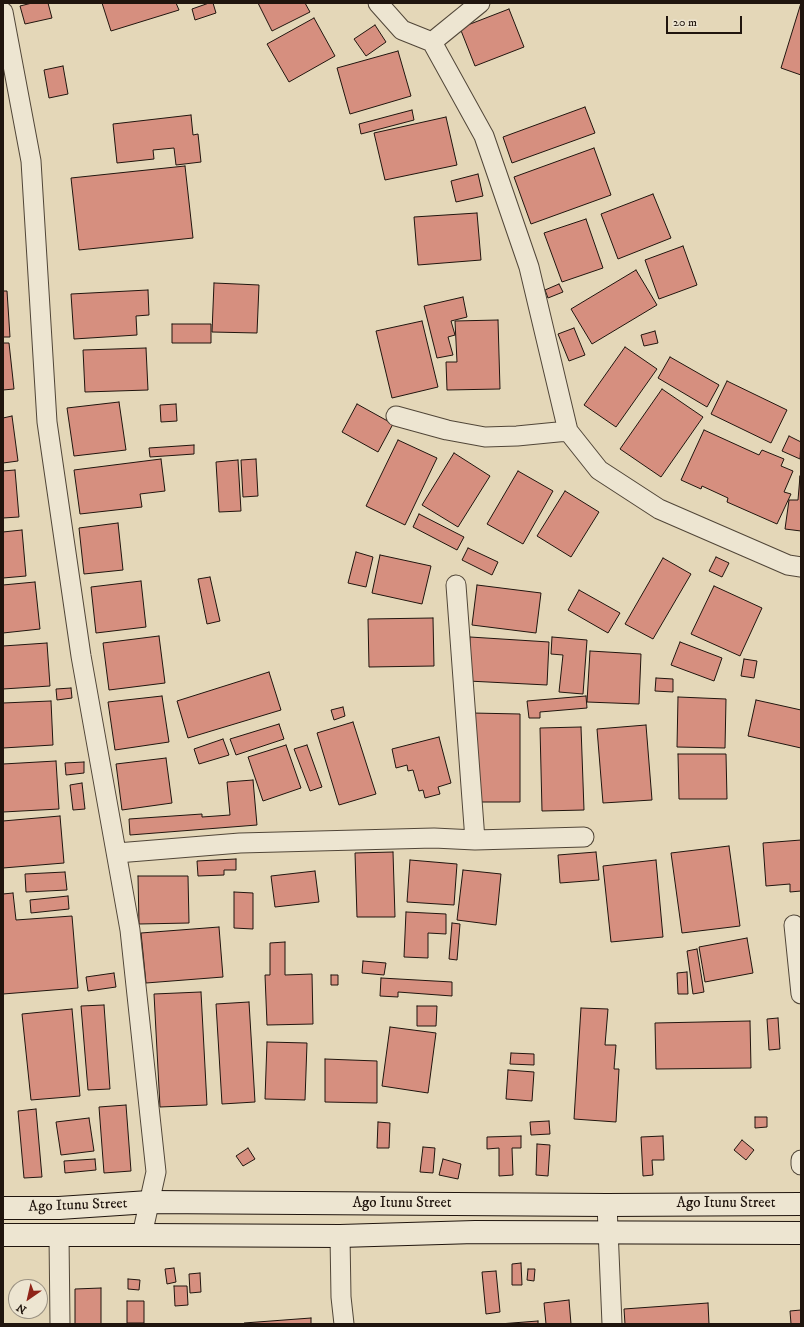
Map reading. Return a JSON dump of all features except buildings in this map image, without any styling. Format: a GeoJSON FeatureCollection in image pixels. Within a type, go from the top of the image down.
{"type":"FeatureCollection","features":[{"type":"Feature","properties":{"kind":"main road","name":"Ago Itunu Street"},"geometry":{"type":"LineString","coordinates":[[3,1208],[59,1208],[149,1202],[607,1205],[801,1204]]}},
{"type":"Feature","properties":{"kind":"main road","name":"Ago Itunu Street"},"geometry":{"type":"LineString","coordinates":[[3,1235],[340,1236],[475,1232],[801,1233]]}},
{"type":"Feature","properties":{"kind":"street"},"geometry":{"type":"LineString","coordinates":[[378,3],[402,30],[432,42],[484,136],[529,267],[568,431],[599,470],[659,509],[788,565],[801,567]]}},
{"type":"Feature","properties":{"kind":"street"},"geometry":{"type":"LineString","coordinates":[[432,42],[480,3]]}},
{"type":"Feature","properties":{"kind":"street"},"geometry":{"type":"LineString","coordinates":[[3,12],[31,161],[46,422],[81,656],[130,930],[156,1172],[142,1235]]}},
{"type":"Feature","properties":{"kind":"street"},"geometry":{"type":"LineString","coordinates":[[396,416],[447,430],[485,437],[517,436],[568,431]]}},
{"type":"Feature","properties":{"kind":"street"},"geometry":{"type":"LineString","coordinates":[[456,585],[475,840]]}},
{"type":"Feature","properties":{"kind":"street"},"geometry":{"type":"LineString","coordinates":[[117,853],[240,843],[434,838],[475,840],[584,836]]}},
{"type":"Feature","properties":{"kind":"street"},"geometry":{"type":"LineString","coordinates":[[794,925],[801,994]]}},
{"type":"Feature","properties":{"kind":"street"},"geometry":{"type":"LineString","coordinates":[[801,1160],[801,1166]]}},
{"type":"Feature","properties":{"kind":"street"},"geometry":{"type":"LineString","coordinates":[[607,1205],[612,1324]]}},
{"type":"Feature","properties":{"kind":"street"},"geometry":{"type":"LineString","coordinates":[[59,1235],[60,1324]]}},
{"type":"Feature","properties":{"kind":"street"},"geometry":{"type":"LineString","coordinates":[[340,1236],[341,1297],[344,1324]]}}]}
